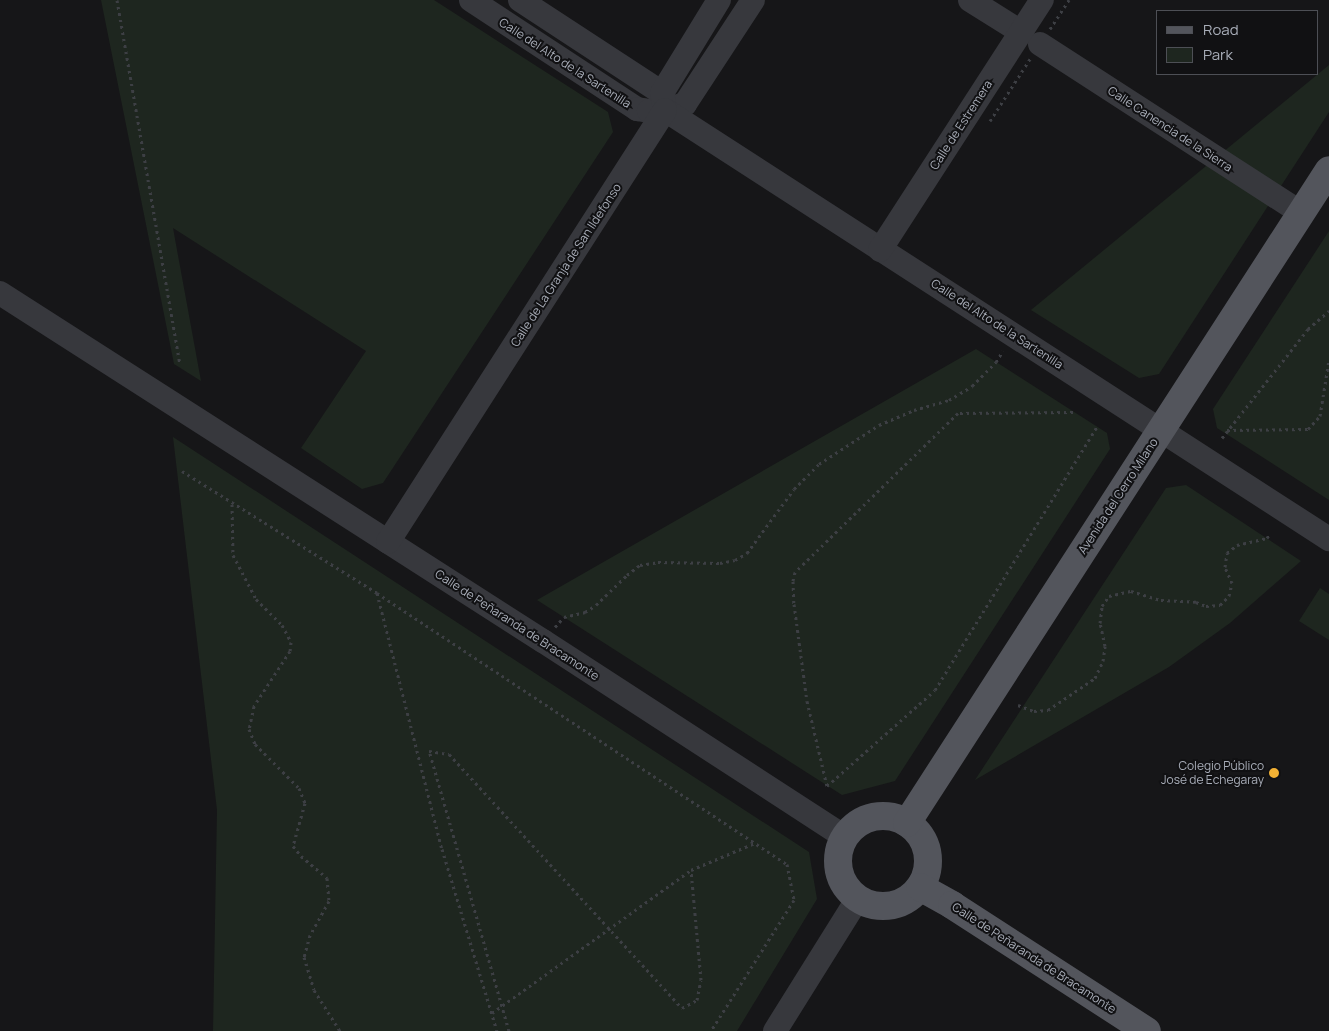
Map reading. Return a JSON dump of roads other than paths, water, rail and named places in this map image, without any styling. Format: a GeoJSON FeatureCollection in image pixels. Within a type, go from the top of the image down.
{"type":"FeatureCollection","features":[{"type":"Feature","properties":{"kind":"main road","name":"Avenida del Cerro Milano"},"geometry":{"type":"LineString","coordinates":[[907,823],[1329,170]]}},
{"type":"Feature","properties":{"kind":"main road"},"geometry":{"type":"LineString","coordinates":[[888,817],[907,823],[918,832],[925,845],[928,860],[926,874],[920,887],[912,896],[892,906],[874,905],[858,898],[847,889],[840,876],[838,856],[844,837],[854,827],[868,820],[888,817]]}},
{"type":"Feature","properties":{"kind":"main road","name":"Calle de Peñaranda de Bracamonte"},"geometry":{"type":"LineString","coordinates":[[920,887],[952,905],[1147,1031]]}},
{"type":"Feature","properties":{"kind":"street","name":"Calle del Alto de la Sartenilla"},"geometry":{"type":"LineString","coordinates":[[471,0],[637,109],[663,102]]}},
{"type":"Feature","properties":{"kind":"street","name":"Calle del Alto de la Sartenilla"},"geometry":{"type":"LineString","coordinates":[[520,0],[663,102],[880,250],[1329,539]]}},
{"type":"Feature","properties":{"kind":"street","name":"Calle de La Granja de San Ildefonso"},"geometry":{"type":"LineString","coordinates":[[388,542],[663,102],[720,0]]}},
{"type":"Feature","properties":{"kind":"street"},"geometry":{"type":"LineString","coordinates":[[663,102],[685,104],[753,0]]}},
{"type":"Feature","properties":{"kind":"street","name":"Calle Canencia de la Sierra"},"geometry":{"type":"LineString","coordinates":[[970,0],[1301,213]]}},
{"type":"Feature","properties":{"kind":"street","name":"Calle de Estremera"},"geometry":{"type":"LineString","coordinates":[[880,250],[1030,38],[1042,0]]}},
{"type":"Feature","properties":{"kind":"street","name":"Calle de Peñaranda de Bracamonte"},"geometry":{"type":"LineString","coordinates":[[0,293],[543,641],[844,837]]}},
{"type":"Feature","properties":{"kind":"street"},"geometry":{"type":"LineString","coordinates":[[775,1031],[858,898]]}},
{"type":"Feature","properties":{"kind":"place","name":"Colegio Público José de Echegaray"},"geometry":{"type":"Point","coordinates":[1274,773]}}]}
